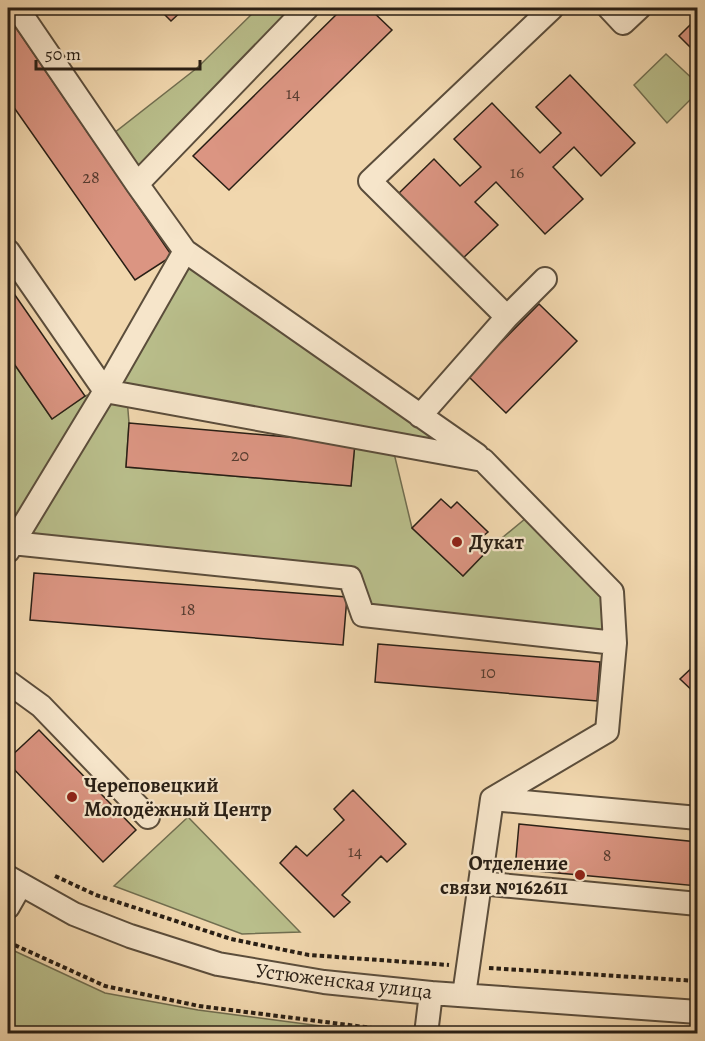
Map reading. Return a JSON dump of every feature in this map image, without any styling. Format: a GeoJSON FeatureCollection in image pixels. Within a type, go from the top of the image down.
{"type":"FeatureCollection","features":[{"type":"Feature","properties":{"kind":"street"},"geometry":{"type":"LineString","coordinates":[[17,8],[185,251],[483,460],[612,592],[615,643],[607,731],[492,799]]}},
{"type":"Feature","properties":{"kind":"street"},"geometry":{"type":"LineString","coordinates":[[137,184],[308,8]]}},
{"type":"Feature","properties":{"kind":"street"},"geometry":{"type":"LineString","coordinates":[[507,317],[370,181],[552,8]]}},
{"type":"Feature","properties":{"kind":"street"},"geometry":{"type":"LineString","coordinates":[[609,8],[623,23],[639,8]]}},
{"type":"Feature","properties":{"kind":"street"},"geometry":{"type":"LineString","coordinates":[[8,251],[105,391],[483,460]]}},
{"type":"Feature","properties":{"kind":"street"},"geometry":{"type":"LineString","coordinates":[[185,251],[105,391],[10,547],[350,578],[363,615],[615,643]]}},
{"type":"Feature","properties":{"kind":"street"},"geometry":{"type":"LineString","coordinates":[[420,416],[507,317],[545,279]]}},
{"type":"Feature","properties":{"kind":"street"},"geometry":{"type":"LineString","coordinates":[[8,682],[41,706],[148,817]]}},
{"type":"Feature","properties":{"kind":"street"},"geometry":{"type":"LineString","coordinates":[[492,799],[698,818]]}},
{"type":"Feature","properties":{"kind":"street"},"geometry":{"type":"LineString","coordinates":[[464,995],[492,799]]}},
{"type":"Feature","properties":{"kind":"street"},"geometry":{"type":"LineString","coordinates":[[8,907],[14,881]]}},
{"type":"Feature","properties":{"kind":"street","name":"Устюженская улица"},"geometry":{"type":"LineString","coordinates":[[14,881],[74,914],[218,964],[324,982],[431,993],[698,1012]]}},
{"type":"Feature","properties":{"kind":"street"},"geometry":{"type":"LineString","coordinates":[[480,883],[698,904]]}},
{"type":"Feature","properties":{"kind":"street"},"geometry":{"type":"LineString","coordinates":[[426,1034],[431,993]]}},
{"type":"Feature","properties":{"kind":"path"},"geometry":{"type":"LineString","coordinates":[[46,872],[96,895],[231,939],[309,955],[698,981]]}},
{"type":"Feature","properties":{"kind":"path"},"geometry":{"type":"LineString","coordinates":[[8,942],[72,972],[116,988],[199,1006],[413,1034]]}},
{"type":"Feature","properties":{"kind":"green space"},"geometry":{"type":"Polygon","coordinates":[[[258,8],[303,8],[137,178],[109,137],[197,68],[258,8]]]}},
{"type":"Feature","properties":{"kind":"green space"},"geometry":{"type":"Polygon","coordinates":[[[666,54],[698,84],[697,93],[667,123],[634,85],[666,54]]]}},
{"type":"Feature","properties":{"kind":"green space"},"geometry":{"type":"Polygon","coordinates":[[[186,257],[464,451],[110,388],[186,257]]]}},
{"type":"Feature","properties":{"kind":"green space"},"geometry":{"type":"Polygon","coordinates":[[[8,355],[52,419],[85,396],[100,391],[127,398],[129,423],[126,467],[351,486],[355,443],[393,449],[412,528],[463,576],[491,547],[531,514],[609,593],[611,639],[366,612],[352,574],[8,545],[8,355]]]}},
{"type":"Feature","properties":{"kind":"green space"},"geometry":{"type":"Polygon","coordinates":[[[188,817],[300,932],[242,934],[114,886],[188,817]]]}},
{"type":"Feature","properties":{"kind":"green space"},"geometry":{"type":"Polygon","coordinates":[[[8,948],[105,993],[198,1010],[374,1033],[8,1033],[8,948]]]}},
{"type":"Feature","properties":{"kind":"building"},"geometry":{"type":"Polygon","coordinates":[[[158,8],[185,8],[171,21],[158,8]]]}},
{"type":"Feature","properties":{"kind":"building"},"geometry":{"type":"Polygon","coordinates":[[[343,8],[369,8],[392,30],[229,190],[193,156],[343,8]]]}},
{"type":"Feature","properties":{"kind":"building"},"geometry":{"type":"Polygon","coordinates":[[[8,16],[172,256],[135,280],[8,99],[8,16]]]}},
{"type":"Feature","properties":{"kind":"building"},"geometry":{"type":"Polygon","coordinates":[[[698,17],[698,55],[679,36],[698,17]]]}},
{"type":"Feature","properties":{"kind":"building"},"geometry":{"type":"Polygon","coordinates":[[[570,75],[635,143],[601,176],[574,147],[553,167],[583,199],[545,234],[496,182],[475,202],[498,225],[460,261],[397,195],[434,159],[460,186],[481,167],[454,139],[492,103],[540,153],[561,133],[536,107],[570,75]]]}},
{"type":"Feature","properties":{"kind":"building"},"geometry":{"type":"Polygon","coordinates":[[[8,285],[85,396],[52,419],[8,355],[8,285]]]}},
{"type":"Feature","properties":{"kind":"building"},"geometry":{"type":"Polygon","coordinates":[[[539,304],[577,341],[506,413],[468,376],[539,304]]]}},
{"type":"Feature","properties":{"kind":"building"},"geometry":{"type":"Polygon","coordinates":[[[129,423],[355,443],[351,486],[126,467],[129,423]]]}},
{"type":"Feature","properties":{"kind":"building","name":"Дукат"},"geometry":{"type":"Polygon","coordinates":[[[441,499],[451,508],[457,502],[488,532],[482,537],[491,547],[463,576],[412,528],[441,499]]]}},
{"type":"Feature","properties":{"kind":"building"},"geometry":{"type":"Polygon","coordinates":[[[34,573],[347,597],[343,645],[30,620],[34,573]]]}},
{"type":"Feature","properties":{"kind":"building"},"geometry":{"type":"Polygon","coordinates":[[[378,644],[600,662],[597,701],[375,682],[378,644]]]}},
{"type":"Feature","properties":{"kind":"building"},"geometry":{"type":"Polygon","coordinates":[[[698,662],[698,696],[680,679],[698,662]]]}},
{"type":"Feature","properties":{"kind":"building","name":"Череповецкий Молодёжный Центр"},"geometry":{"type":"Polygon","coordinates":[[[39,730],[136,830],[103,862],[8,763],[8,759],[39,730]]]}},
{"type":"Feature","properties":{"kind":"building"},"geometry":{"type":"Polygon","coordinates":[[[353,790],[406,844],[387,862],[381,856],[342,895],[350,902],[334,917],[280,863],[296,846],[307,856],[344,820],[334,809],[353,790]]]}},
{"type":"Feature","properties":{"kind":"building"},"geometry":{"type":"Polygon","coordinates":[[[519,824],[698,842],[698,886],[515,869],[519,824]]]}},
{"type":"Feature","properties":{"kind":"place","name":"Дукат"},"geometry":{"type":"Point","coordinates":[457,542]}},
{"type":"Feature","properties":{"kind":"place","name":"Череповецкий Молодёжный Центр"},"geometry":{"type":"Point","coordinates":[72,797]}},
{"type":"Feature","properties":{"kind":"place","name":"Отделение связи №162611"},"geometry":{"type":"Point","coordinates":[580,875]}}]}
